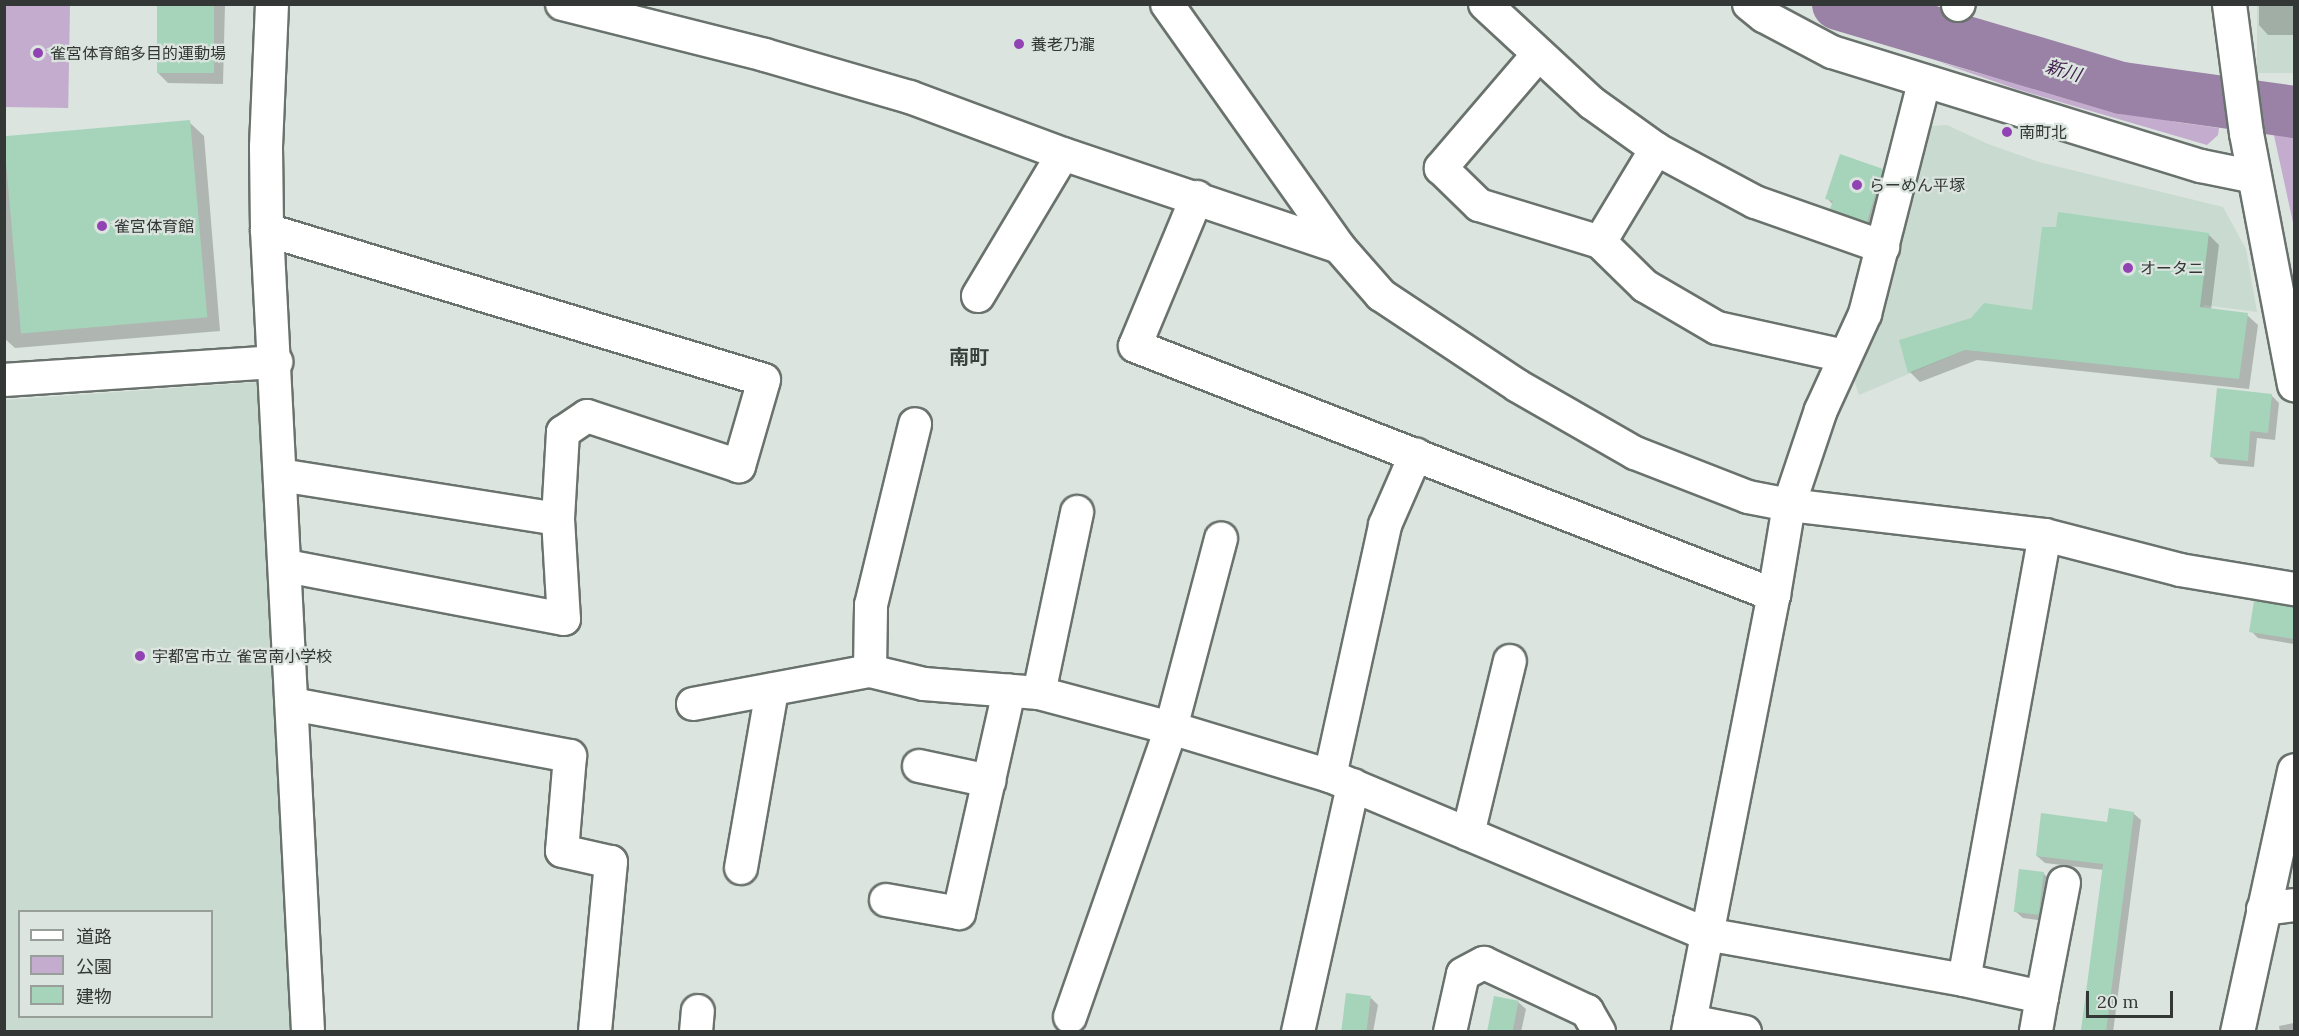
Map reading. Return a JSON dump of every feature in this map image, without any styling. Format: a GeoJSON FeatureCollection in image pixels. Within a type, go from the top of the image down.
{"type":"FeatureCollection","features":[{"type":"Feature","properties":{"kind":"street"},"geometry":{"type":"LineString","coordinates":[[272,4],[266,147],[267,230],[276,362],[308,1032]]}},
{"type":"Feature","properties":{"kind":"street"},"geometry":{"type":"LineString","coordinates":[[562,4],[765,55],[910,97],[1063,154],[1197,197],[1339,247]]}},
{"type":"Feature","properties":{"kind":"street"},"geometry":{"type":"LineString","coordinates":[[1167,4],[1339,247],[1381,295],[1527,392],[1635,453],[1748,497],[1789,506],[2045,535],[2180,570],[2295,589]]}},
{"type":"Feature","properties":{"kind":"street"},"geometry":{"type":"LineString","coordinates":[[1485,4],[1537,56],[1592,103],[1656,149],[1755,202],[1883,247]]}},
{"type":"Feature","properties":{"kind":"street"},"geometry":{"type":"LineString","coordinates":[[1749,4],[1832,52],[2201,166],[2255,177]]}},
{"type":"Feature","properties":{"kind":"street"},"geometry":{"type":"LineString","coordinates":[[2229,4],[2237,79],[2246,133],[2255,177],[2286,287],[2295,384]]}},
{"type":"Feature","properties":{"kind":"street"},"geometry":{"type":"LineString","coordinates":[[1537,56],[1442,168],[1479,205],[1600,242],[1645,286],[1717,328],[1844,356]]}},
{"type":"Feature","properties":{"kind":"street"},"geometry":{"type":"LineString","coordinates":[[1744,1032],[1689,1026],[1706,934],[1774,595],[1789,506],[1821,410],[1865,314],[1924,82]]}},
{"type":"Feature","properties":{"kind":"street"},"geometry":{"type":"LineString","coordinates":[[1600,242],[1656,149]]}},
{"type":"Feature","properties":{"kind":"street"},"geometry":{"type":"LineString","coordinates":[[978,296],[1063,154]]}},
{"type":"Feature","properties":{"kind":"street"},"geometry":{"type":"LineString","coordinates":[[1197,197],[1135,346],[1774,595]]}},
{"type":"Feature","properties":{"kind":"street"},"geometry":{"type":"LineString","coordinates":[[267,230],[764,380],[739,466],[587,416],[563,432],[558,519],[564,619],[285,566]]}},
{"type":"Feature","properties":{"kind":"street"},"geometry":{"type":"LineString","coordinates":[[4,380],[276,362]]}},
{"type":"Feature","properties":{"kind":"street"},"geometry":{"type":"LineString","coordinates":[[870,671],[871,605],[915,424]]}},
{"type":"Feature","properties":{"kind":"street"},"geometry":{"type":"LineString","coordinates":[[1298,1032],[1385,525],[1416,454]]}},
{"type":"Feature","properties":{"kind":"street"},"geometry":{"type":"LineString","coordinates":[[280,475],[558,519]]}},
{"type":"Feature","properties":{"kind":"street"},"geometry":{"type":"LineString","coordinates":[[886,900],[959,913],[989,781],[1024,692],[1077,512]]}},
{"type":"Feature","properties":{"kind":"street"},"geometry":{"type":"LineString","coordinates":[[1964,980],[2045,535]]}},
{"type":"Feature","properties":{"kind":"street"},"geometry":{"type":"LineString","coordinates":[[1070,1017],[1171,728],[1221,539]]}},
{"type":"Feature","properties":{"kind":"street"},"geometry":{"type":"LineString","coordinates":[[1468,834],[1510,661]]}},
{"type":"Feature","properties":{"kind":"street"},"geometry":{"type":"LineString","coordinates":[[693,704],[870,671],[924,684],[1024,692],[1171,728],[1342,781],[1706,934],[1964,980],[2042,997]]}},
{"type":"Feature","properties":{"kind":"street"},"geometry":{"type":"LineString","coordinates":[[741,868],[772,690]]}},
{"type":"Feature","properties":{"kind":"street"},"geometry":{"type":"LineString","coordinates":[[292,704],[570,756],[562,851],[611,862],[595,1032]]}},
{"type":"Feature","properties":{"kind":"street"},"geometry":{"type":"LineString","coordinates":[[919,766],[989,781]]}},
{"type":"Feature","properties":{"kind":"street"},"geometry":{"type":"LineString","coordinates":[[2237,1032],[2279,907],[2293,785]]}},
{"type":"Feature","properties":{"kind":"street"},"geometry":{"type":"LineString","coordinates":[[2036,1032],[2064,883]]}},
{"type":"Feature","properties":{"kind":"street"},"geometry":{"type":"LineString","coordinates":[[1450,1032],[1463,974],[1484,963],[1587,1011],[1599,1032]]}},
{"type":"Feature","properties":{"kind":"shaded area"},"geometry":{"type":"Polygon","coordinates":[[[2257,5],[2294,5],[2294,73],[2257,73],[2257,5]]]}},
{"type":"Feature","properties":{"kind":"shaded area"},"geometry":{"type":"Polygon","coordinates":[[[1947,125],[1988,144],[2039,162],[2223,207],[2246,249],[2257,312],[2204,305],[2192,374],[1965,350],[1859,395],[1854,380],[1918,146],[1931,126],[1947,125]]]}},
{"type":"Feature","properties":{"kind":"shaded area","name":"宇都宮市立 雀宮南小学校"},"geometry":{"type":"Polygon","coordinates":[[[259,382],[298,1031],[5,1032],[5,400],[259,382]]]}},
{"type":"Feature","properties":{"kind":"green space","name":"雀宮体育館多目的運動場"},"geometry":{"type":"Polygon","coordinates":[[[5,4],[70,5],[68,108],[4,107],[5,4]]]}},
{"type":"Feature","properties":{"kind":"green space"},"geometry":{"type":"Polygon","coordinates":[[[1939,62],[2089,104],[2176,122],[2219,128],[2218,135],[2207,145],[2016,89],[1939,62]]]}},
{"type":"Feature","properties":{"kind":"green space"},"geometry":{"type":"Polygon","coordinates":[[[2273,131],[2294,134],[2294,227],[2273,131]]]}},
{"type":"Feature","properties":{"kind":"building"},"geometry":{"type":"Polygon","coordinates":[[[157,4],[214,4],[214,73],[157,73],[157,4]]]}},
{"type":"Feature","properties":{"kind":"building","name":"雀宮体育館"},"geometry":{"type":"Polygon","coordinates":[[[190,120],[207,317],[21,334],[4,136],[190,120]]]}},
{"type":"Feature","properties":{"kind":"building","name":"らーめん平塚"},"geometry":{"type":"Polygon","coordinates":[[[1840,154],[1883,169],[1867,222],[1830,209],[1833,201],[1825,199],[1840,154]]]}},
{"type":"Feature","properties":{"kind":"building","name":"オータニ"},"geometry":{"type":"Polygon","coordinates":[[[2058,212],[2209,233],[2200,307],[2248,313],[2239,379],[1965,350],[1908,373],[1899,340],[1971,318],[1984,303],[2032,310],[2042,227],[2056,227],[2058,212]]]}},
{"type":"Feature","properties":{"kind":"building"},"geometry":{"type":"Polygon","coordinates":[[[2217,388],[2272,394],[2268,433],[2250,431],[2248,461],[2210,457],[2217,388]]]}},
{"type":"Feature","properties":{"kind":"building"},"geometry":{"type":"Polygon","coordinates":[[[2254,601],[2295,606],[2295,639],[2249,632],[2254,601]]]}},
{"type":"Feature","properties":{"kind":"building"},"geometry":{"type":"Polygon","coordinates":[[[2109,808],[2134,812],[2106,1032],[2093,1032],[2081,1030],[2103,864],[2036,856],[2041,813],[2107,822],[2109,808]]]}},
{"type":"Feature","properties":{"kind":"building"},"geometry":{"type":"Polygon","coordinates":[[[2019,869],[2044,872],[2039,915],[2014,912],[2019,869]]]}},
{"type":"Feature","properties":{"kind":"building"},"geometry":{"type":"Polygon","coordinates":[[[1346,993],[1371,996],[1366,1032],[1341,1032],[1346,993]]]}},
{"type":"Feature","properties":{"kind":"building"},"geometry":{"type":"Polygon","coordinates":[[[1494,996],[1519,1001],[1512,1032],[1487,1032],[1494,996]]]}},
{"type":"Feature","properties":{"kind":"waterway","name":"新川"},"geometry":{"type":"LineString","coordinates":[[1838,4],[2122,88],[2294,112]]}},
{"type":"Feature","properties":{"kind":"place","name":"養老乃瀧"},"geometry":{"type":"Point","coordinates":[1019,44]}},
{"type":"Feature","properties":{"kind":"place","name":"雀宮体育館多目的運動場"},"geometry":{"type":"Point","coordinates":[38,53]}},
{"type":"Feature","properties":{"kind":"place","name":"南町北"},"geometry":{"type":"Point","coordinates":[2007,132]}},
{"type":"Feature","properties":{"kind":"place","name":"らーめん平塚"},"geometry":{"type":"Point","coordinates":[1857,185]}},
{"type":"Feature","properties":{"kind":"place","name":"雀宮体育館"},"geometry":{"type":"Point","coordinates":[102,226]}},
{"type":"Feature","properties":{"kind":"place","name":"オータニ"},"geometry":{"type":"Point","coordinates":[2128,268]}},
{"type":"Feature","properties":{"kind":"place","name":"宇都宮市立 雀宮南小学校"},"geometry":{"type":"Point","coordinates":[140,656]}},
{"type":"Feature","properties":{"kind":"district","name":"南町"},"geometry":{"type":"Point","coordinates":[969,356]}}]}
